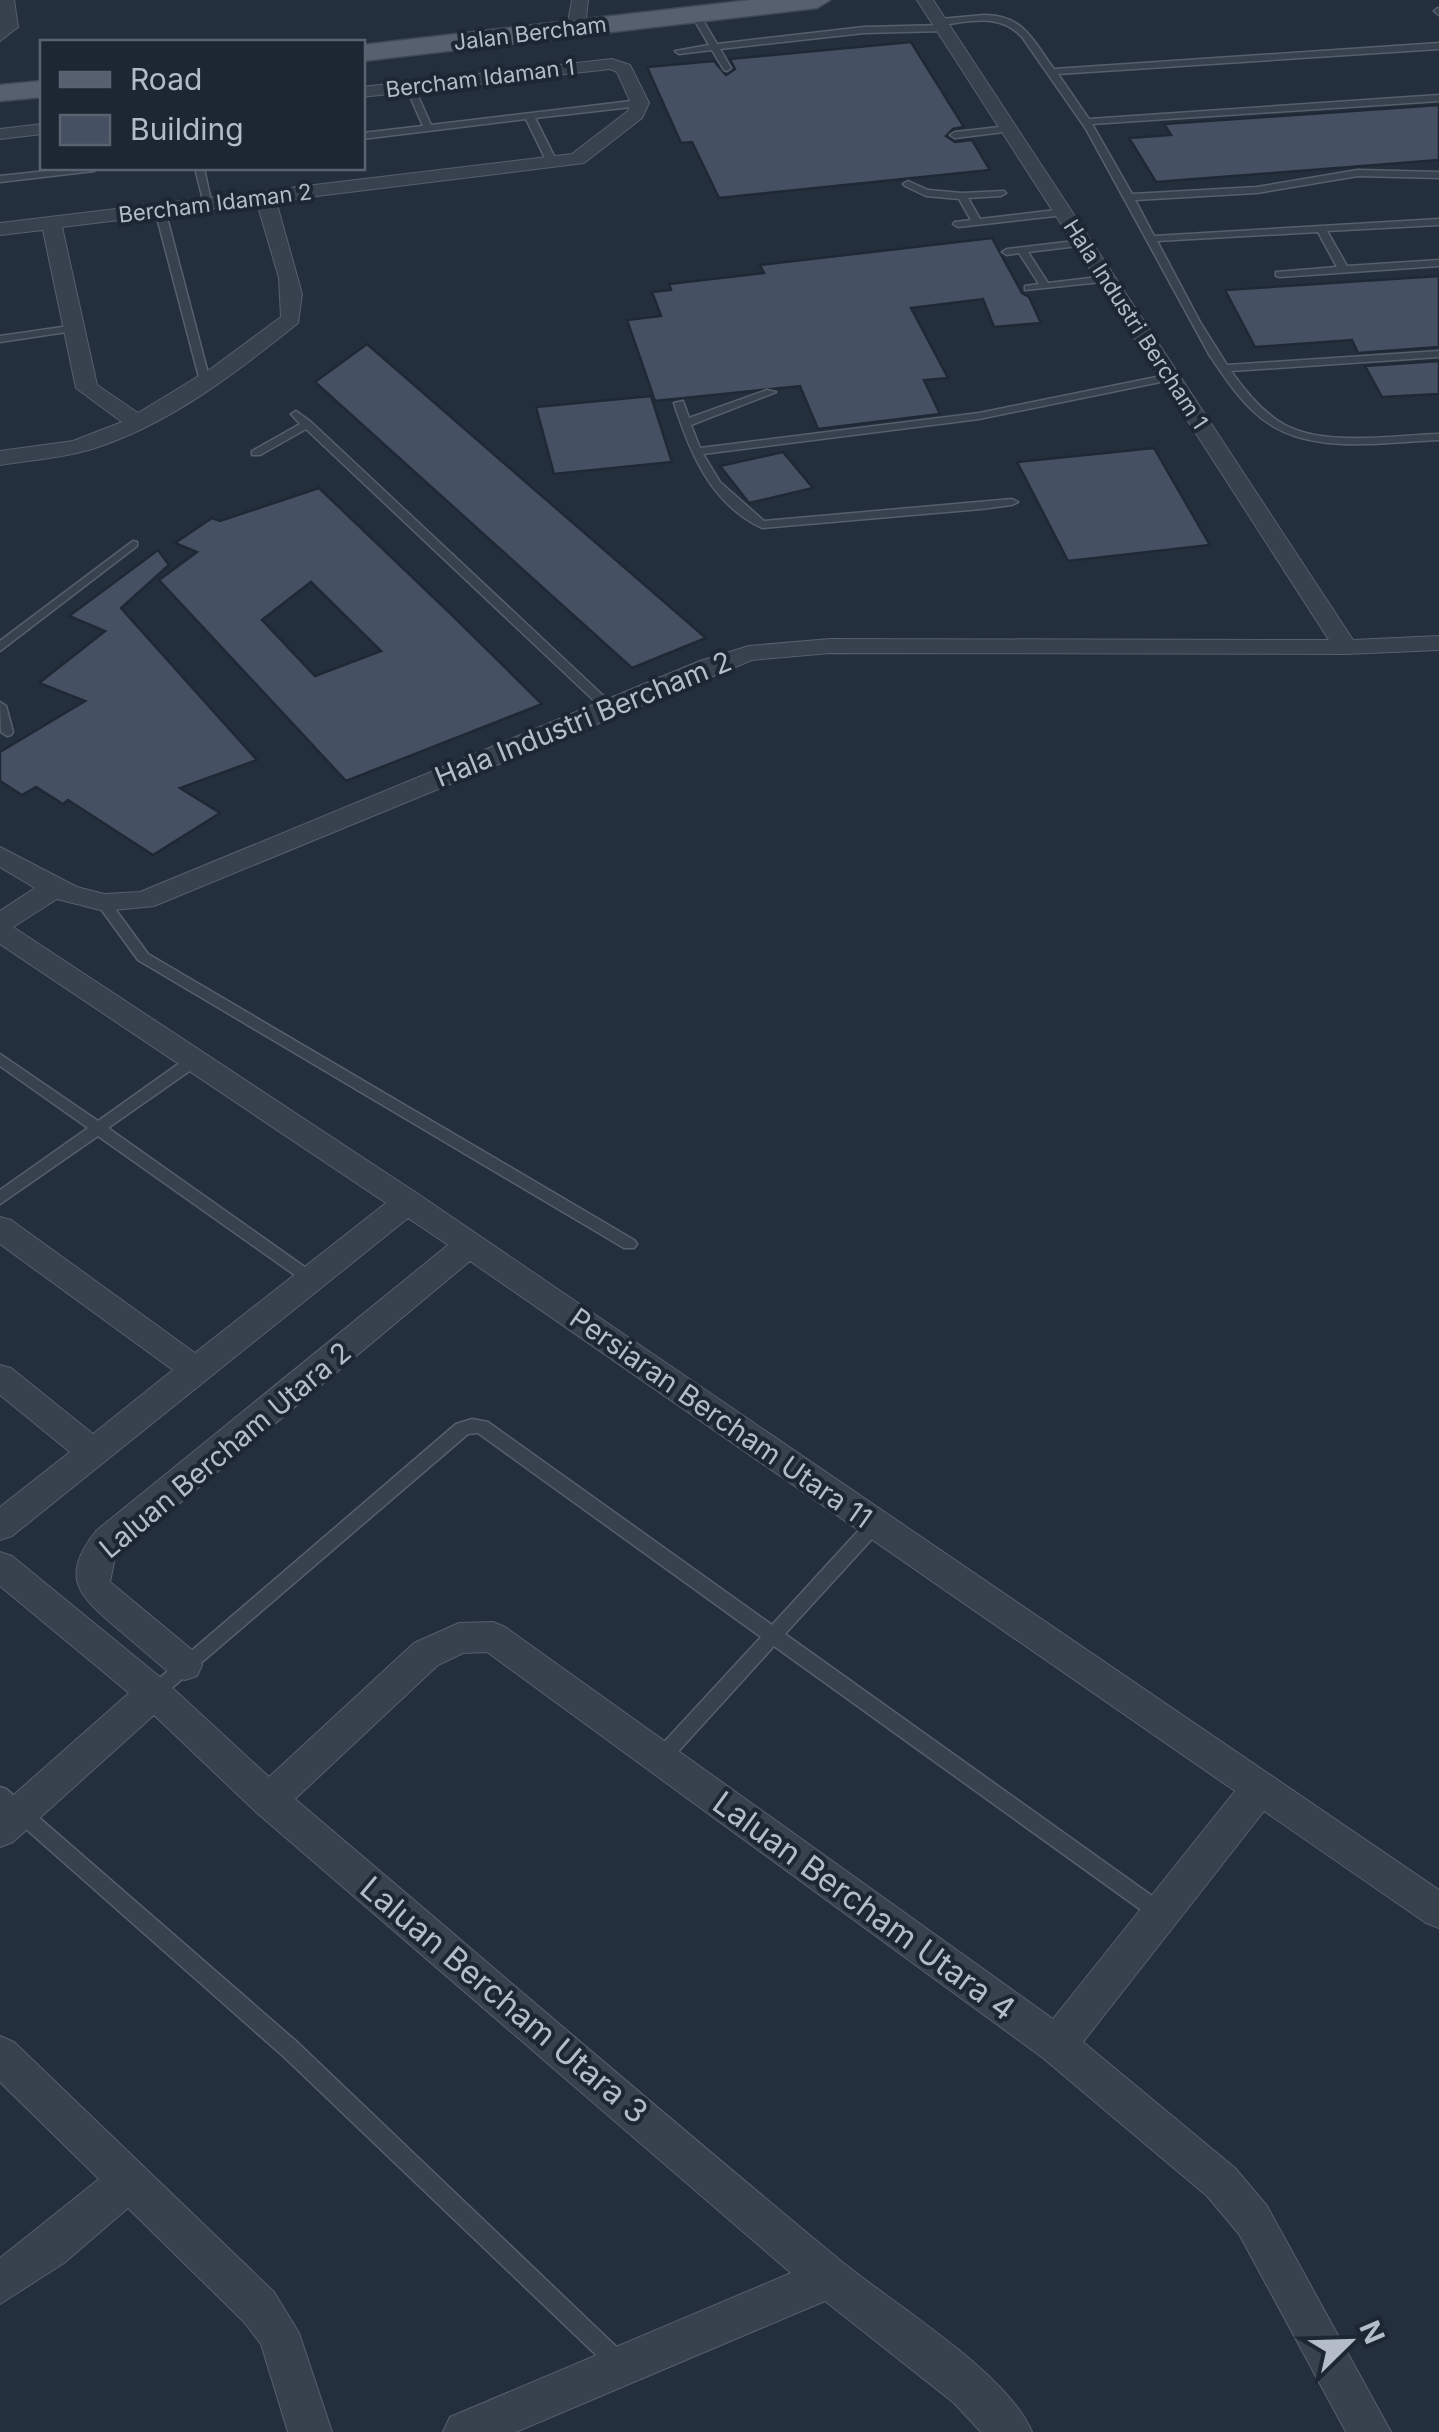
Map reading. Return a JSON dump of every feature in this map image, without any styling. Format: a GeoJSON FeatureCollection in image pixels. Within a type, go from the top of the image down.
{"type":"FeatureCollection","features":[{"type":"Feature","properties":{"kind":"main road","name":"Jalan Bercham"},"geometry":{"type":"LineString","coordinates":[[365,52],[816,0]]}},
{"type":"Feature","properties":{"kind":"main road"},"geometry":{"type":"LineString","coordinates":[[0,94],[40,89]]}},
{"type":"Feature","properties":{"kind":"street"},"geometry":{"type":"LineString","coordinates":[[0,36],[9,27],[6,0]]}},
{"type":"Feature","properties":{"kind":"street"},"geometry":{"type":"LineString","coordinates":[[576,28],[580,0]]}},
{"type":"Feature","properties":{"kind":"street","name":"Hala Industri Bercham 1"},"geometry":{"type":"LineString","coordinates":[[925,0],[1346,648]]}},
{"type":"Feature","properties":{"kind":"street"},"geometry":{"type":"LineString","coordinates":[[405,48],[417,86]]}},
{"type":"Feature","properties":{"kind":"street","name":"Bercham Idaman 1"},"geometry":{"type":"LineString","coordinates":[[365,92],[598,65],[622,66],[640,103]]}},
{"type":"Feature","properties":{"kind":"street","name":"Bercham Idaman 2"},"geometry":{"type":"LineString","coordinates":[[0,229],[577,159],[636,114],[640,103]]}},
{"type":"Feature","properties":{"kind":"street"},"geometry":{"type":"LineString","coordinates":[[0,134],[40,129]]}},
{"type":"Feature","properties":{"kind":"street"},"geometry":{"type":"LineString","coordinates":[[0,458],[87,443],[136,421],[205,381],[294,313],[265,197]]}},
{"type":"Feature","properties":{"kind":"street"},"geometry":{"type":"LineString","coordinates":[[52,223],[90,394],[136,421]]}},
{"type":"Feature","properties":{"kind":"street","name":"Hala Industri Bercham 2"},"geometry":{"type":"LineString","coordinates":[[52,889],[105,905],[145,900],[607,706],[749,653],[784,648],[1346,648],[1439,644]]}},
{"type":"Feature","properties":{"kind":"street"},"geometry":{"type":"LineString","coordinates":[[0,855],[52,889],[0,923]]}},
{"type":"Feature","properties":{"kind":"street","name":"Persiaran Bercham Utara 11"},"geometry":{"type":"LineString","coordinates":[[0,931],[407,1202],[1439,1911]]}},
{"type":"Feature","properties":{"kind":"street"},"geometry":{"type":"LineString","coordinates":[[0,1526],[407,1202]]}},
{"type":"Feature","properties":{"kind":"street"},"geometry":{"type":"LineString","coordinates":[[0,1228],[196,1370]]}},
{"type":"Feature","properties":{"kind":"street","name":"Laluan Bercham Utara 2"},"geometry":{"type":"LineString","coordinates":[[185,1665],[95,1589],[90,1574],[94,1558],[108,1541],[469,1245]]}},
{"type":"Feature","properties":{"kind":"street"},"geometry":{"type":"LineString","coordinates":[[0,1377],[94,1452]]}},
{"type":"Feature","properties":{"kind":"street","name":"Laluan Bercham Utara 3"},"geometry":{"type":"LineString","coordinates":[[0,1566],[154,1694],[269,1800],[829,2278],[969,2388],[1010,2432]]}},
{"type":"Feature","properties":{"kind":"street","name":"Laluan Bercham Utara 4"},"geometry":{"type":"LineString","coordinates":[[269,1800],[426,1654],[459,1638],[493,1637],[1058,2046],[1221,2182],[1254,2220],[1369,2432]]}},
{"type":"Feature","properties":{"kind":"street"},"geometry":{"type":"LineString","coordinates":[[6,1813],[154,1694]]}},
{"type":"Feature","properties":{"kind":"street"},"geometry":{"type":"LineString","coordinates":[[1058,2046],[1260,1788]]}},
{"type":"Feature","properties":{"kind":"street"},"geometry":{"type":"LineString","coordinates":[[0,2055],[259,2307],[278,2332],[310,2432]]}},
{"type":"Feature","properties":{"kind":"street"},"geometry":{"type":"LineString","coordinates":[[0,2283],[129,2181]]}},
{"type":"Feature","properties":{"kind":"street"},"geometry":{"type":"LineString","coordinates":[[465,2432],[829,2278]]}},
{"type":"Feature","properties":{"kind":"lane"},"geometry":{"type":"LineString","coordinates":[[694,14],[727,68]]}},
{"type":"Feature","properties":{"kind":"lane"},"geometry":{"type":"LineString","coordinates":[[679,51],[864,30],[992,19],[1009,22],[1052,72],[1087,122],[1190,316],[1262,413],[1293,432],[1332,438],[1439,436]]}},
{"type":"Feature","properties":{"kind":"lane"},"geometry":{"type":"LineString","coordinates":[[1052,72],[1439,46]]}},
{"type":"Feature","properties":{"kind":"lane"},"geometry":{"type":"LineString","coordinates":[[417,86],[428,128]]}},
{"type":"Feature","properties":{"kind":"lane"},"geometry":{"type":"LineString","coordinates":[[1087,122],[1439,98]]}},
{"type":"Feature","properties":{"kind":"lane"},"geometry":{"type":"LineString","coordinates":[[365,136],[640,103]]}},
{"type":"Feature","properties":{"kind":"lane"},"geometry":{"type":"LineString","coordinates":[[530,116],[552,162]]}},
{"type":"Feature","properties":{"kind":"lane"},"geometry":{"type":"LineString","coordinates":[[955,135],[1010,129]]}},
{"type":"Feature","properties":{"kind":"lane"},"geometry":{"type":"LineString","coordinates":[[0,179],[77,170]]}},
{"type":"Feature","properties":{"kind":"lane"},"geometry":{"type":"LineString","coordinates":[[200,170],[210,204]]}},
{"type":"Feature","properties":{"kind":"lane"},"geometry":{"type":"LineString","coordinates":[[1129,196],[1257,190],[1358,173],[1439,176]]}},
{"type":"Feature","properties":{"kind":"lane"},"geometry":{"type":"LineString","coordinates":[[908,184],[926,194],[1000,193]]}},
{"type":"Feature","properties":{"kind":"lane"},"geometry":{"type":"LineString","coordinates":[[962,196],[977,222]]}},
{"type":"Feature","properties":{"kind":"lane"},"geometry":{"type":"LineString","coordinates":[[160,210],[205,381]]}},
{"type":"Feature","properties":{"kind":"lane"},"geometry":{"type":"LineString","coordinates":[[958,224],[1064,212]]}},
{"type":"Feature","properties":{"kind":"lane"},"geometry":{"type":"LineString","coordinates":[[1150,239],[1439,222]]}},
{"type":"Feature","properties":{"kind":"lane"},"geometry":{"type":"LineString","coordinates":[[1321,230],[1344,270]]}},
{"type":"Feature","properties":{"kind":"lane"},"geometry":{"type":"LineString","coordinates":[[1007,252],[1083,243]]}},
{"type":"Feature","properties":{"kind":"lane"},"geometry":{"type":"LineString","coordinates":[[1022,250],[1045,286]]}},
{"type":"Feature","properties":{"kind":"lane"},"geometry":{"type":"LineString","coordinates":[[1280,274],[1439,263]]}},
{"type":"Feature","properties":{"kind":"lane"},"geometry":{"type":"LineString","coordinates":[[1029,288],[1107,279]]}},
{"type":"Feature","properties":{"kind":"lane"},"geometry":{"type":"LineString","coordinates":[[0,339],[76,328]]}},
{"type":"Feature","properties":{"kind":"lane"},"geometry":{"type":"LineString","coordinates":[[1226,368],[1439,354]]}},
{"type":"Feature","properties":{"kind":"lane"},"geometry":{"type":"LineString","coordinates":[[696,452],[979,416],[1171,377]]}},
{"type":"Feature","properties":{"kind":"lane"},"geometry":{"type":"LineString","coordinates":[[686,423],[771,392]]}},
{"type":"Feature","properties":{"kind":"lane"},"geometry":{"type":"LineString","coordinates":[[679,402],[709,480],[762,526],[846,513],[962,509],[1012,502]]}},
{"type":"Feature","properties":{"kind":"lane"},"geometry":{"type":"LineString","coordinates":[[296,414],[607,706]]}},
{"type":"Feature","properties":{"kind":"lane"},"geometry":{"type":"LineString","coordinates":[[256,453],[308,424]]}},
{"type":"Feature","properties":{"kind":"lane"},"geometry":{"type":"LineString","coordinates":[[0,647],[133,544]]}},
{"type":"Feature","properties":{"kind":"lane"},"geometry":{"type":"LineString","coordinates":[[0,706],[8,732]]}},
{"type":"Feature","properties":{"kind":"lane"},"geometry":{"type":"LineString","coordinates":[[105,905],[144,957],[629,1244]]}},
{"type":"Feature","properties":{"kind":"lane"},"geometry":{"type":"LineString","coordinates":[[0,1059],[310,1279]]}},
{"type":"Feature","properties":{"kind":"lane"},"geometry":{"type":"LineString","coordinates":[[0,1198],[193,1062]]}},
{"type":"Feature","properties":{"kind":"lane"},"geometry":{"type":"LineString","coordinates":[[154,1694],[462,1428],[472,1424],[1162,1914]]}},
{"type":"Feature","properties":{"kind":"lane"},"geometry":{"type":"LineString","coordinates":[[660,1759],[875,1524]]}},
{"type":"Feature","properties":{"kind":"lane"},"geometry":{"type":"LineString","coordinates":[[6,1813],[290,2049],[620,2364]]}},
{"type":"Feature","properties":{"kind":"building"},"geometry":{"type":"Polygon","coordinates":[[[911,42],[964,127],[953,129],[946,136],[955,142],[972,140],[990,170],[719,198],[692,142],[681,143],[647,67],[714,61],[726,75],[735,69],[730,59],[911,42]]]}},
{"type":"Feature","properties":{"kind":"building"},"geometry":{"type":"Polygon","coordinates":[[[1439,105],[1439,160],[1156,182],[1129,138],[1171,135],[1164,124],[1439,105]]]}},
{"type":"Feature","properties":{"kind":"building"},"geometry":{"type":"Polygon","coordinates":[[[992,238],[1041,323],[994,327],[983,299],[911,308],[948,378],[924,380],[940,414],[818,429],[800,386],[655,401],[627,320],[661,316],[652,292],[671,290],[669,284],[764,273],[760,265],[992,238]]]}},
{"type":"Feature","properties":{"kind":"building"},"geometry":{"type":"Polygon","coordinates":[[[1439,276],[1439,347],[1358,353],[1352,340],[1255,347],[1225,290],[1439,276]]]}},
{"type":"Feature","properties":{"kind":"building"},"geometry":{"type":"Polygon","coordinates":[[[367,344],[706,638],[632,668],[315,382],[367,344]]]}},
{"type":"Feature","properties":{"kind":"building"},"geometry":{"type":"Polygon","coordinates":[[[1439,361],[1439,394],[1382,397],[1365,366],[1439,361]]]}},
{"type":"Feature","properties":{"kind":"building"},"geometry":{"type":"Polygon","coordinates":[[[651,396],[672,462],[554,474],[536,407],[651,396]]]}},
{"type":"Feature","properties":{"kind":"building"},"geometry":{"type":"Polygon","coordinates":[[[1154,448],[1210,545],[1068,561],[1017,462],[1154,448]]]}},
{"type":"Feature","properties":{"kind":"building"},"geometry":{"type":"Polygon","coordinates":[[[783,452],[813,488],[749,503],[720,466],[783,452]]]}},
{"type":"Feature","properties":{"kind":"building"},"geometry":{"type":"Polygon","coordinates":[[[319,488],[542,704],[346,781],[159,580],[197,552],[175,543],[212,518],[220,521],[319,488]],[[311,582],[262,620],[315,676],[381,651],[311,582]]]}},
{"type":"Feature","properties":{"kind":"building"},"geometry":{"type":"Polygon","coordinates":[[[158,550],[169,565],[121,608],[257,760],[180,788],[220,813],[153,855],[68,800],[63,804],[36,787],[22,795],[0,781],[0,752],[85,701],[39,683],[105,631],[69,616],[158,550]]]}}]}
